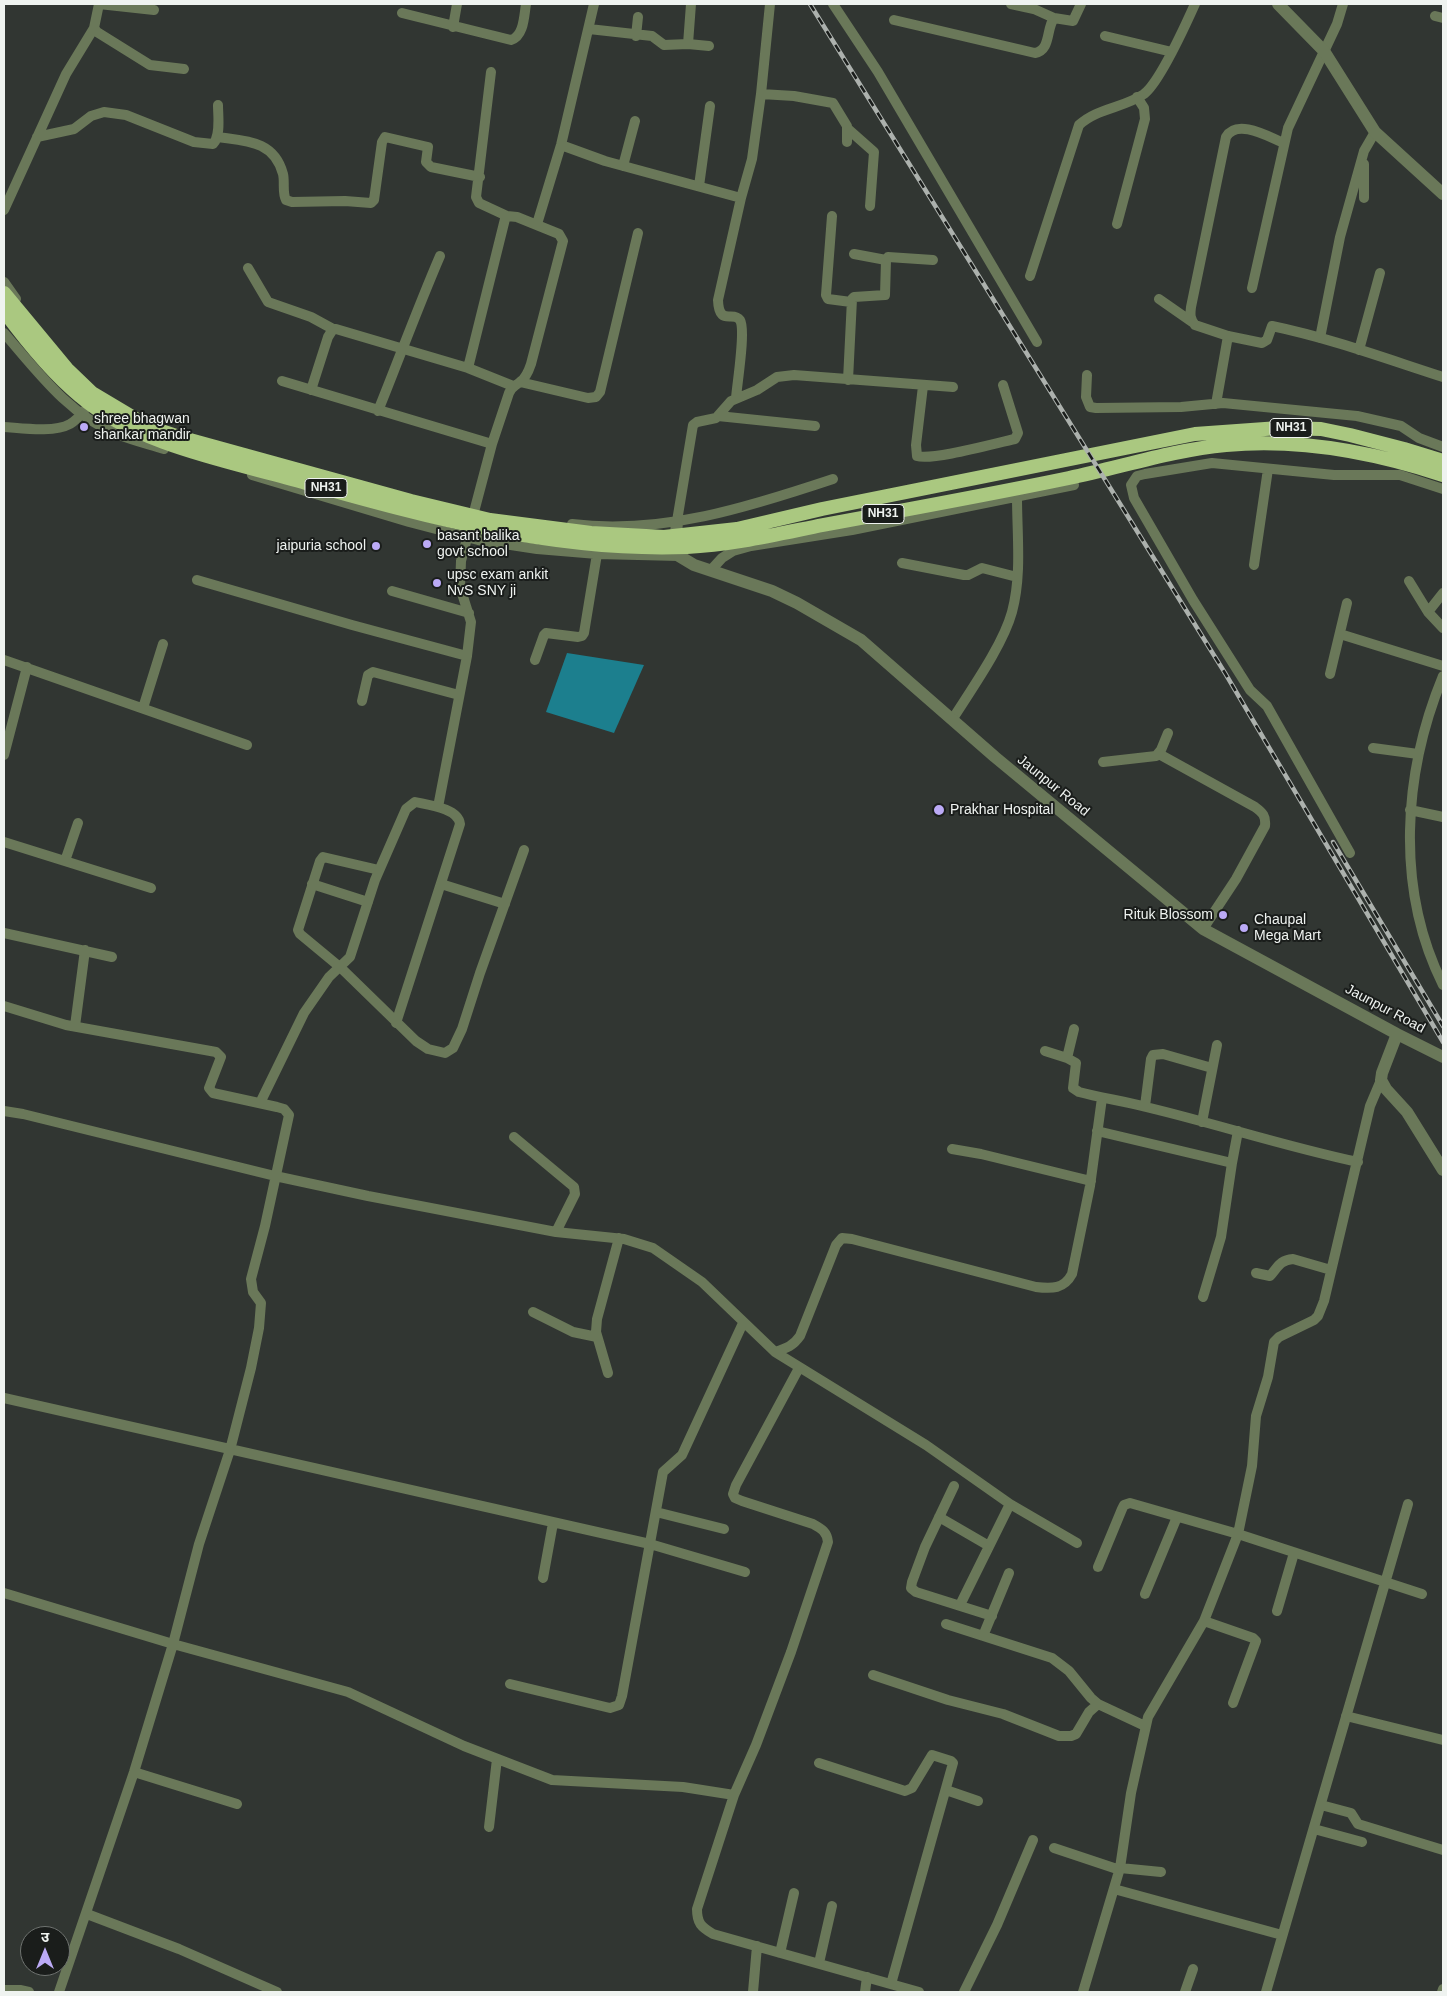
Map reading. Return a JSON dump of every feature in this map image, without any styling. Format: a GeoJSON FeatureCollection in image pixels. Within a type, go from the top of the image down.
{"type":"FeatureCollection","features":[{"type":"Feature","properties":{"kind":"highway","name":"NH31"},"geometry":{"type":"LineString","coordinates":[[4,294],[9,312],[92,393],[149,427],[410,501],[490,520],[591,533],[664,537],[690,541],[781,533],[1074,481],[1168,455],[1226,445],[1264,443],[1344,449],[1385,457],[1443,475]]}},
{"type":"Feature","properties":{"kind":"highway","name":"NH31"},"geometry":{"type":"LineString","coordinates":[[690,541],[822,509],[1195,434],[1278,428],[1321,430],[1404,448],[1443,461]]}},
{"type":"Feature","properties":{"kind":"street"},"geometry":{"type":"LineString","coordinates":[[4,210],[66,74],[94,28],[99,4],[154,10]]}},
{"type":"Feature","properties":{"kind":"street"},"geometry":{"type":"LineString","coordinates":[[453,26],[457,4]]}},
{"type":"Feature","properties":{"kind":"street"},"geometry":{"type":"LineString","coordinates":[[402,14],[511,40],[520,34],[526,4]]}},
{"type":"Feature","properties":{"kind":"street"},"geometry":{"type":"LineString","coordinates":[[537,224],[561,145],[594,4]]}},
{"type":"Feature","properties":{"kind":"street"},"geometry":{"type":"LineString","coordinates":[[688,44],[691,4]]}},
{"type":"Feature","properties":{"kind":"street"},"geometry":{"type":"LineString","coordinates":[[736,398],[741,352],[741,323],[737,318],[721,314],[718,300],[741,198],[752,160],[770,4]]}},
{"type":"Feature","properties":{"kind":"street"},"geometry":{"type":"LineString","coordinates":[[833,4],[878,72],[1037,342]]}},
{"type":"Feature","properties":{"kind":"street"},"geometry":{"type":"LineString","coordinates":[[1011,4],[1048,12],[1074,21],[1081,4]]}},
{"type":"Feature","properties":{"kind":"street"},"geometry":{"type":"LineString","coordinates":[[1030,276],[1079,125],[1088,117],[1137,97],[1150,87],[1172,52],[1195,4]]}},
{"type":"Feature","properties":{"kind":"street"},"geometry":{"type":"LineString","coordinates":[[1278,4],[1324,50],[1375,132],[1443,194]]}},
{"type":"Feature","properties":{"kind":"street"},"geometry":{"type":"LineString","coordinates":[[1252,288],[1284,143],[1293,114],[1337,24],[1343,4]]}},
{"type":"Feature","properties":{"kind":"street"},"geometry":{"type":"LineString","coordinates":[[894,20],[1035,53],[1041,52],[1045,47],[1048,12]]}},
{"type":"Feature","properties":{"kind":"street"},"geometry":{"type":"LineString","coordinates":[[636,36],[638,17]]}},
{"type":"Feature","properties":{"kind":"street"},"geometry":{"type":"LineString","coordinates":[[94,28],[97,32],[144,62],[155,66],[184,69]]}},
{"type":"Feature","properties":{"kind":"street"},"geometry":{"type":"LineString","coordinates":[[589,29],[636,36],[652,36],[664,46],[688,44],[709,46]]}},
{"type":"Feature","properties":{"kind":"street"},"geometry":{"type":"LineString","coordinates":[[1105,36],[1172,52]]}},
{"type":"Feature","properties":{"kind":"street"},"geometry":{"type":"LineString","coordinates":[[438,807],[467,656],[471,622],[462,596],[460,582],[461,561],[492,444],[517,384],[531,364],[562,241],[559,234],[514,216],[507,216],[477,200],[476,192],[480,177],[491,72]]}},
{"type":"Feature","properties":{"kind":"street"},"geometry":{"type":"LineString","coordinates":[[761,94],[794,96],[833,103],[848,129],[874,152],[870,206]]}},
{"type":"Feature","properties":{"kind":"street"},"geometry":{"type":"LineString","coordinates":[[1117,224],[1145,119],[1144,108],[1137,97]]}},
{"type":"Feature","properties":{"kind":"street"},"geometry":{"type":"LineString","coordinates":[[37,137],[80,127],[92,116],[104,112],[126,115],[194,142],[213,144],[217,137],[218,105]]}},
{"type":"Feature","properties":{"kind":"street"},"geometry":{"type":"LineString","coordinates":[[699,186],[710,106]]}},
{"type":"Feature","properties":{"kind":"street"},"geometry":{"type":"LineString","coordinates":[[623,166],[635,121]]}},
{"type":"Feature","properties":{"kind":"street"},"geometry":{"type":"LineString","coordinates":[[847,142],[848,129]]}},
{"type":"Feature","properties":{"kind":"street"},"geometry":{"type":"LineString","coordinates":[[1192,322],[1190,317],[1191,307],[1226,137],[1229,131],[1246,129],[1284,143]]}},
{"type":"Feature","properties":{"kind":"street"},"geometry":{"type":"LineString","coordinates":[[1320,338],[1340,237],[1364,151],[1375,132]]}},
{"type":"Feature","properties":{"kind":"street"},"geometry":{"type":"LineString","coordinates":[[217,137],[257,143],[270,151],[281,167],[284,181],[284,197],[292,202],[345,201],[372,203],[382,142],[385,137],[428,147],[426,162],[431,167],[480,177]]}},
{"type":"Feature","properties":{"kind":"street"},"geometry":{"type":"LineString","coordinates":[[561,145],[623,166],[741,198]]}},
{"type":"Feature","properties":{"kind":"street"},"geometry":{"type":"LineString","coordinates":[[1364,151],[1364,198]]}},
{"type":"Feature","properties":{"kind":"street"},"geometry":{"type":"LineString","coordinates":[[468,368],[507,216]]}},
{"type":"Feature","properties":{"kind":"street"},"geometry":{"type":"LineString","coordinates":[[832,216],[826,295],[832,301],[851,302]]}},
{"type":"Feature","properties":{"kind":"street"},"geometry":{"type":"LineString","coordinates":[[248,268],[268,302],[311,316],[333,329],[342,330],[517,384],[588,398],[596,397],[600,392],[638,233]]}},
{"type":"Feature","properties":{"kind":"street"},"geometry":{"type":"LineString","coordinates":[[854,254],[886,260],[891,256],[933,260]]}},
{"type":"Feature","properties":{"kind":"street"},"geometry":{"type":"LineString","coordinates":[[378,411],[403,350],[410,325],[440,256]]}},
{"type":"Feature","properties":{"kind":"street"},"geometry":{"type":"LineString","coordinates":[[848,380],[851,302],[854,297],[885,295],[886,260]]}},
{"type":"Feature","properties":{"kind":"street"},"geometry":{"type":"LineString","coordinates":[[1359,350],[1380,274]]}},
{"type":"Feature","properties":{"kind":"street"},"geometry":{"type":"LineString","coordinates":[[4,282],[28,316],[71,368],[100,394],[137,416],[188,433],[414,498],[511,518],[580,525],[646,525],[725,512],[773,499],[833,478]]}},
{"type":"Feature","properties":{"kind":"street"},"geometry":{"type":"LineString","coordinates":[[1159,299],[1195,325],[1228,336],[1262,343],[1267,340],[1272,326],[1320,338],[1443,377]]}},
{"type":"Feature","properties":{"kind":"street"},"geometry":{"type":"LineString","coordinates":[[311,390],[328,337],[333,329]]}},
{"type":"Feature","properties":{"kind":"street"},"geometry":{"type":"LineString","coordinates":[[4,333],[50,386],[81,414],[116,434],[409,522],[467,537],[537,549],[597,554],[679,556]]}},
{"type":"Feature","properties":{"kind":"street"},"geometry":{"type":"LineString","coordinates":[[1216,404],[1228,336]]}},
{"type":"Feature","properties":{"kind":"street"},"geometry":{"type":"LineString","coordinates":[[679,556],[675,550],[692,425],[697,422],[712,420],[731,401],[751,393],[783,375],[954,387]]}},
{"type":"Feature","properties":{"kind":"street"},"geometry":{"type":"LineString","coordinates":[[1087,375],[1086,397],[1090,407],[1181,407],[1216,404],[1270,406],[1357,416],[1401,426],[1418,438],[1443,448]]}},
{"type":"Feature","properties":{"kind":"street"},"geometry":{"type":"LineString","coordinates":[[282,381],[492,444]]}},
{"type":"Feature","properties":{"kind":"street"},"geometry":{"type":"LineString","coordinates":[[923,386],[916,445],[917,456],[921,457],[941,455],[1015,439],[1018,433],[1003,385]]}},
{"type":"Feature","properties":{"kind":"street"},"geometry":{"type":"LineString","coordinates":[[4,427],[44,429],[62,427],[71,423],[100,394]]}},
{"type":"Feature","properties":{"kind":"street"},"geometry":{"type":"LineString","coordinates":[[718,416],[815,426]]}},
{"type":"Feature","properties":{"kind":"street"},"geometry":{"type":"LineString","coordinates":[[1350,853],[1267,706],[1250,690],[1193,600],[1132,492],[1133,481],[1137,476],[1144,474],[1212,463],[1334,475],[1400,476],[1443,489]]}},
{"type":"Feature","properties":{"kind":"street"},"geometry":{"type":"LineString","coordinates":[[1254,565],[1268,469]]}},
{"type":"Feature","properties":{"kind":"street"},"geometry":{"type":"LineString","coordinates":[[711,570],[722,558],[733,551],[751,546],[852,530],[1017,497],[1074,481]]}},
{"type":"Feature","properties":{"kind":"street"},"geometry":{"type":"LineString","coordinates":[[952,720],[1003,636],[1012,613],[1017,576],[1017,497]]}},
{"type":"Feature","properties":{"kind":"street"},"geometry":{"type":"LineString","coordinates":[[535,660],[546,633],[578,638],[584,633],[597,554]]}},
{"type":"Feature","properties":{"kind":"street","name":"Jaunpur Road"},"geometry":{"type":"LineString","coordinates":[[679,556],[686,562],[772,592],[797,603],[861,640],[952,720],[1204,929],[1443,1057]]}},
{"type":"Feature","properties":{"kind":"street"},"geometry":{"type":"LineString","coordinates":[[902,563],[964,575],[982,568],[1017,576]]}},
{"type":"Feature","properties":{"kind":"street"},"geometry":{"type":"LineString","coordinates":[[197,580],[467,656]]}},
{"type":"Feature","properties":{"kind":"street"},"geometry":{"type":"LineString","coordinates":[[1409,581],[1428,612],[1443,628]]}},
{"type":"Feature","properties":{"kind":"street"},"geometry":{"type":"LineString","coordinates":[[392,591],[469,613]]}},
{"type":"Feature","properties":{"kind":"street"},"geometry":{"type":"LineString","coordinates":[[1428,612],[1443,593]]}},
{"type":"Feature","properties":{"kind":"street"},"geometry":{"type":"LineString","coordinates":[[1330,674],[1347,603]]}},
{"type":"Feature","properties":{"kind":"street"},"geometry":{"type":"LineString","coordinates":[[1340,634],[1443,666]]}},
{"type":"Feature","properties":{"kind":"street"},"geometry":{"type":"LineString","coordinates":[[143,708],[163,644]]}},
{"type":"Feature","properties":{"kind":"street"},"geometry":{"type":"LineString","coordinates":[[4,660],[247,745]]}},
{"type":"Feature","properties":{"kind":"street"},"geometry":{"type":"LineString","coordinates":[[4,755],[27,667]]}},
{"type":"Feature","properties":{"kind":"street"},"geometry":{"type":"LineString","coordinates":[[362,701],[368,675],[373,672],[459,695]]}},
{"type":"Feature","properties":{"kind":"street"},"geometry":{"type":"LineString","coordinates":[[1443,676],[1421,739],[1410,810],[1410,853],[1413,889],[1426,944],[1443,984]]}},
{"type":"Feature","properties":{"kind":"street"},"geometry":{"type":"LineString","coordinates":[[1159,754],[1168,732]]}},
{"type":"Feature","properties":{"kind":"street"},"geometry":{"type":"LineString","coordinates":[[1373,748],[1418,754]]}},
{"type":"Feature","properties":{"kind":"street"},"geometry":{"type":"LineString","coordinates":[[1103,762],[1159,754],[1263,813],[1266,820],[1265,826],[1236,879],[1204,929]]}},
{"type":"Feature","properties":{"kind":"street"},"geometry":{"type":"LineString","coordinates":[[260,1103],[304,1013],[329,977],[350,957],[379,870],[406,809],[414,802],[438,807],[456,815],[460,820],[460,824],[396,1022]]}},
{"type":"Feature","properties":{"kind":"street"},"geometry":{"type":"LineString","coordinates":[[1410,810],[1443,817]]}},
{"type":"Feature","properties":{"kind":"street"},"geometry":{"type":"LineString","coordinates":[[65,861],[78,823]]}},
{"type":"Feature","properties":{"kind":"street"},"geometry":{"type":"LineString","coordinates":[[4,842],[150,888]]}},
{"type":"Feature","properties":{"kind":"street"},"geometry":{"type":"LineString","coordinates":[[379,870],[323,858],[320,860],[298,930],[300,934],[340,968],[416,1041],[428,1049],[445,1053],[453,1048],[462,1029],[524,850]]}},
{"type":"Feature","properties":{"kind":"street"},"geometry":{"type":"LineString","coordinates":[[312,884],[368,902]]}},
{"type":"Feature","properties":{"kind":"street"},"geometry":{"type":"LineString","coordinates":[[440,884],[505,904]]}},
{"type":"Feature","properties":{"kind":"street"},"geometry":{"type":"LineString","coordinates":[[4,933],[112,957]]}},
{"type":"Feature","properties":{"kind":"street"},"geometry":{"type":"LineString","coordinates":[[75,1026],[85,950]]}},
{"type":"Feature","properties":{"kind":"street"},"geometry":{"type":"LineString","coordinates":[[4,1006],[75,1026],[216,1052],[221,1057],[209,1088],[213,1094],[284,1109],[289,1114],[252,1280],[253,1292],[261,1303],[259,1328],[230,1450],[199,1544],[173,1644],[134,1772],[59,1992]]}},
{"type":"Feature","properties":{"kind":"street"},"geometry":{"type":"LineString","coordinates":[[1068,1058],[1074,1029]]}},
{"type":"Feature","properties":{"kind":"street"},"geometry":{"type":"LineString","coordinates":[[1083,1992],[1120,1869],[1131,1793],[1145,1726],[1148,1717],[1204,1621],[1238,1534],[1252,1466],[1256,1416],[1268,1377],[1274,1342],[1279,1337],[1314,1320],[1318,1316],[1324,1301],[1370,1106],[1397,1034]]}},
{"type":"Feature","properties":{"kind":"street"},"geometry":{"type":"LineString","coordinates":[[1202,1122],[1217,1045]]}},
{"type":"Feature","properties":{"kind":"street"},"geometry":{"type":"LineString","coordinates":[[1045,1052],[1076,1062],[1073,1088],[1075,1091],[1145,1106],[1300,1150],[1358,1162]]}},
{"type":"Feature","properties":{"kind":"street"},"geometry":{"type":"LineString","coordinates":[[1145,1106],[1153,1055],[1163,1054],[1212,1068]]}},
{"type":"Feature","properties":{"kind":"street"},"geometry":{"type":"LineString","coordinates":[[1381,1080],[1386,1089],[1407,1112],[1443,1170]]}},
{"type":"Feature","properties":{"kind":"street"},"geometry":{"type":"LineString","coordinates":[[775,1352],[794,1344],[800,1336],[836,1245],[842,1238],[1036,1287],[1060,1288],[1068,1282],[1072,1274],[1091,1181],[1102,1098]]}},
{"type":"Feature","properties":{"kind":"street"},"geometry":{"type":"LineString","coordinates":[[4,1111],[57,1122],[275,1176],[378,1198],[556,1232],[619,1238],[653,1248],[702,1282],[775,1352],[926,1445],[1010,1504],[1077,1543]]}},
{"type":"Feature","properties":{"kind":"street"},"geometry":{"type":"LineString","coordinates":[[1097,1131],[1232,1163]]}},
{"type":"Feature","properties":{"kind":"street"},"geometry":{"type":"LineString","coordinates":[[1203,1297],[1221,1237],[1238,1131]]}},
{"type":"Feature","properties":{"kind":"street"},"geometry":{"type":"LineString","coordinates":[[514,1137],[574,1187],[575,1194],[556,1232]]}},
{"type":"Feature","properties":{"kind":"street"},"geometry":{"type":"LineString","coordinates":[[952,1149],[982,1154],[1091,1181]]}},
{"type":"Feature","properties":{"kind":"street"},"geometry":{"type":"LineString","coordinates":[[608,1373],[597,1337],[597,1319],[619,1238]]}},
{"type":"Feature","properties":{"kind":"street"},"geometry":{"type":"LineString","coordinates":[[1256,1273],[1270,1276],[1279,1263],[1293,1259],[1331,1270]]}},
{"type":"Feature","properties":{"kind":"street"},"geometry":{"type":"LineString","coordinates":[[533,1312],[565,1328],[597,1337]]}},
{"type":"Feature","properties":{"kind":"street"},"geometry":{"type":"LineString","coordinates":[[510,1684],[610,1708],[619,1705],[663,1472],[682,1455],[743,1322]]}},
{"type":"Feature","properties":{"kind":"street"},"geometry":{"type":"LineString","coordinates":[[799,1368],[733,1494],[735,1498],[742,1501],[818,1527],[827,1535],[828,1542],[791,1652],[756,1745],[734,1795],[697,1909],[697,1922],[702,1928],[713,1934],[919,1992]]}},
{"type":"Feature","properties":{"kind":"street"},"geometry":{"type":"LineString","coordinates":[[4,1398],[650,1544],[745,1572]]}},
{"type":"Feature","properties":{"kind":"street"},"geometry":{"type":"LineString","coordinates":[[954,1486],[925,1547],[912,1582],[912,1588],[916,1592],[992,1616]]}},
{"type":"Feature","properties":{"kind":"street"},"geometry":{"type":"LineString","coordinates":[[1098,1567],[1124,1505],[1130,1503],[1238,1534],[1422,1594]]}},
{"type":"Feature","properties":{"kind":"street"},"geometry":{"type":"LineString","coordinates":[[960,1605],[1010,1504]]}},
{"type":"Feature","properties":{"kind":"street"},"geometry":{"type":"LineString","coordinates":[[1266,1992],[1408,1504]]}},
{"type":"Feature","properties":{"kind":"street"},"geometry":{"type":"LineString","coordinates":[[656,1512],[724,1529]]}},
{"type":"Feature","properties":{"kind":"street"},"geometry":{"type":"LineString","coordinates":[[939,1517],[989,1546]]}},
{"type":"Feature","properties":{"kind":"street"},"geometry":{"type":"LineString","coordinates":[[1145,1594],[1177,1517]]}},
{"type":"Feature","properties":{"kind":"street"},"geometry":{"type":"LineString","coordinates":[[543,1578],[553,1523]]}},
{"type":"Feature","properties":{"kind":"street"},"geometry":{"type":"LineString","coordinates":[[1277,1611],[1294,1552]]}},
{"type":"Feature","properties":{"kind":"street"},"geometry":{"type":"LineString","coordinates":[[983,1636],[1009,1573]]}},
{"type":"Feature","properties":{"kind":"street"},"geometry":{"type":"LineString","coordinates":[[4,1593],[173,1644],[348,1692],[464,1746],[552,1780],[683,1787],[734,1795]]}},
{"type":"Feature","properties":{"kind":"street"},"geometry":{"type":"LineString","coordinates":[[1204,1621],[1253,1638],[1256,1641],[1233,1703]]}},
{"type":"Feature","properties":{"kind":"street"},"geometry":{"type":"LineString","coordinates":[[946,1624],[1052,1658],[1066,1667],[1098,1704],[1145,1726]]}},
{"type":"Feature","properties":{"kind":"street"},"geometry":{"type":"LineString","coordinates":[[873,1675],[948,1700],[1003,1714],[1065,1737],[1076,1734],[1089,1712],[1098,1704]]}},
{"type":"Feature","properties":{"kind":"street"},"geometry":{"type":"LineString","coordinates":[[1346,1716],[1443,1740]]}},
{"type":"Feature","properties":{"kind":"street"},"geometry":{"type":"LineString","coordinates":[[819,1763],[905,1791],[912,1788],[930,1758],[936,1755],[951,1760],[953,1763],[891,1984]]}},
{"type":"Feature","properties":{"kind":"street"},"geometry":{"type":"LineString","coordinates":[[488,1827],[497,1759]]}},
{"type":"Feature","properties":{"kind":"street"},"geometry":{"type":"LineString","coordinates":[[134,1772],[238,1804]]}},
{"type":"Feature","properties":{"kind":"street"},"geometry":{"type":"LineString","coordinates":[[946,1790],[978,1801]]}},
{"type":"Feature","properties":{"kind":"street"},"geometry":{"type":"LineString","coordinates":[[1321,1805],[1352,1813],[1358,1824],[1443,1850]]}},
{"type":"Feature","properties":{"kind":"street"},"geometry":{"type":"LineString","coordinates":[[1314,1829],[1362,1842]]}},
{"type":"Feature","properties":{"kind":"street"},"geometry":{"type":"LineString","coordinates":[[964,1992],[997,1925],[1033,1840]]}},
{"type":"Feature","properties":{"kind":"street"},"geometry":{"type":"LineString","coordinates":[[1054,1848],[1120,1869],[1162,1872]]}},
{"type":"Feature","properties":{"kind":"street"},"geometry":{"type":"LineString","coordinates":[[1114,1889],[1282,1935]]}},
{"type":"Feature","properties":{"kind":"street"},"geometry":{"type":"LineString","coordinates":[[780,1953],[794,1893]]}},
{"type":"Feature","properties":{"kind":"street"},"geometry":{"type":"LineString","coordinates":[[819,1963],[832,1906]]}},
{"type":"Feature","properties":{"kind":"street"},"geometry":{"type":"LineString","coordinates":[[87,1914],[187,1952],[277,1992]]}},
{"type":"Feature","properties":{"kind":"street"},"geometry":{"type":"LineString","coordinates":[[753,1992],[757,1946]]}},
{"type":"Feature","properties":{"kind":"street"},"geometry":{"type":"LineString","coordinates":[[1185,1992],[1193,1970]]}},
{"type":"Feature","properties":{"kind":"street"},"geometry":{"type":"LineString","coordinates":[[865,1992],[867,1977]]}},
{"type":"Feature","properties":{"kind":"street"},"geometry":{"type":"LineString","coordinates":[[4,1990],[29,1992]]}},
{"type":"Feature","properties":{"kind":"water"},"geometry":{"type":"Polygon","coordinates":[[[567,653],[644,665],[614,733],[546,712],[567,653]]]}},
{"type":"Feature","properties":{"kind":"railway"},"geometry":{"type":"LineString","coordinates":[[810,4],[1225,673],[1443,1042]]}},
{"type":"Feature","properties":{"kind":"railway"},"geometry":{"type":"LineString","coordinates":[[1333,842],[1443,1026]]}},
{"type":"Feature","properties":{"kind":"place","name":"shree bhagwan shankar mandir"},"geometry":{"type":"Point","coordinates":[84,427]}},
{"type":"Feature","properties":{"kind":"place","name":"basant balika govt school"},"geometry":{"type":"Point","coordinates":[427,544]}},
{"type":"Feature","properties":{"kind":"place","name":"jaipuria school"},"geometry":{"type":"Point","coordinates":[376,546]}},
{"type":"Feature","properties":{"kind":"place","name":"upsc exam ankit NvS SNY ji"},"geometry":{"type":"Point","coordinates":[437,583]}},
{"type":"Feature","properties":{"kind":"place","name":"Prakhar Hospital"},"geometry":{"type":"Point","coordinates":[939,810]}},
{"type":"Feature","properties":{"kind":"place","name":"Rituk Blossom"},"geometry":{"type":"Point","coordinates":[1223,915]}},
{"type":"Feature","properties":{"kind":"place","name":"Chaupal Mega Mart"},"geometry":{"type":"Point","coordinates":[1244,928]}}]}
